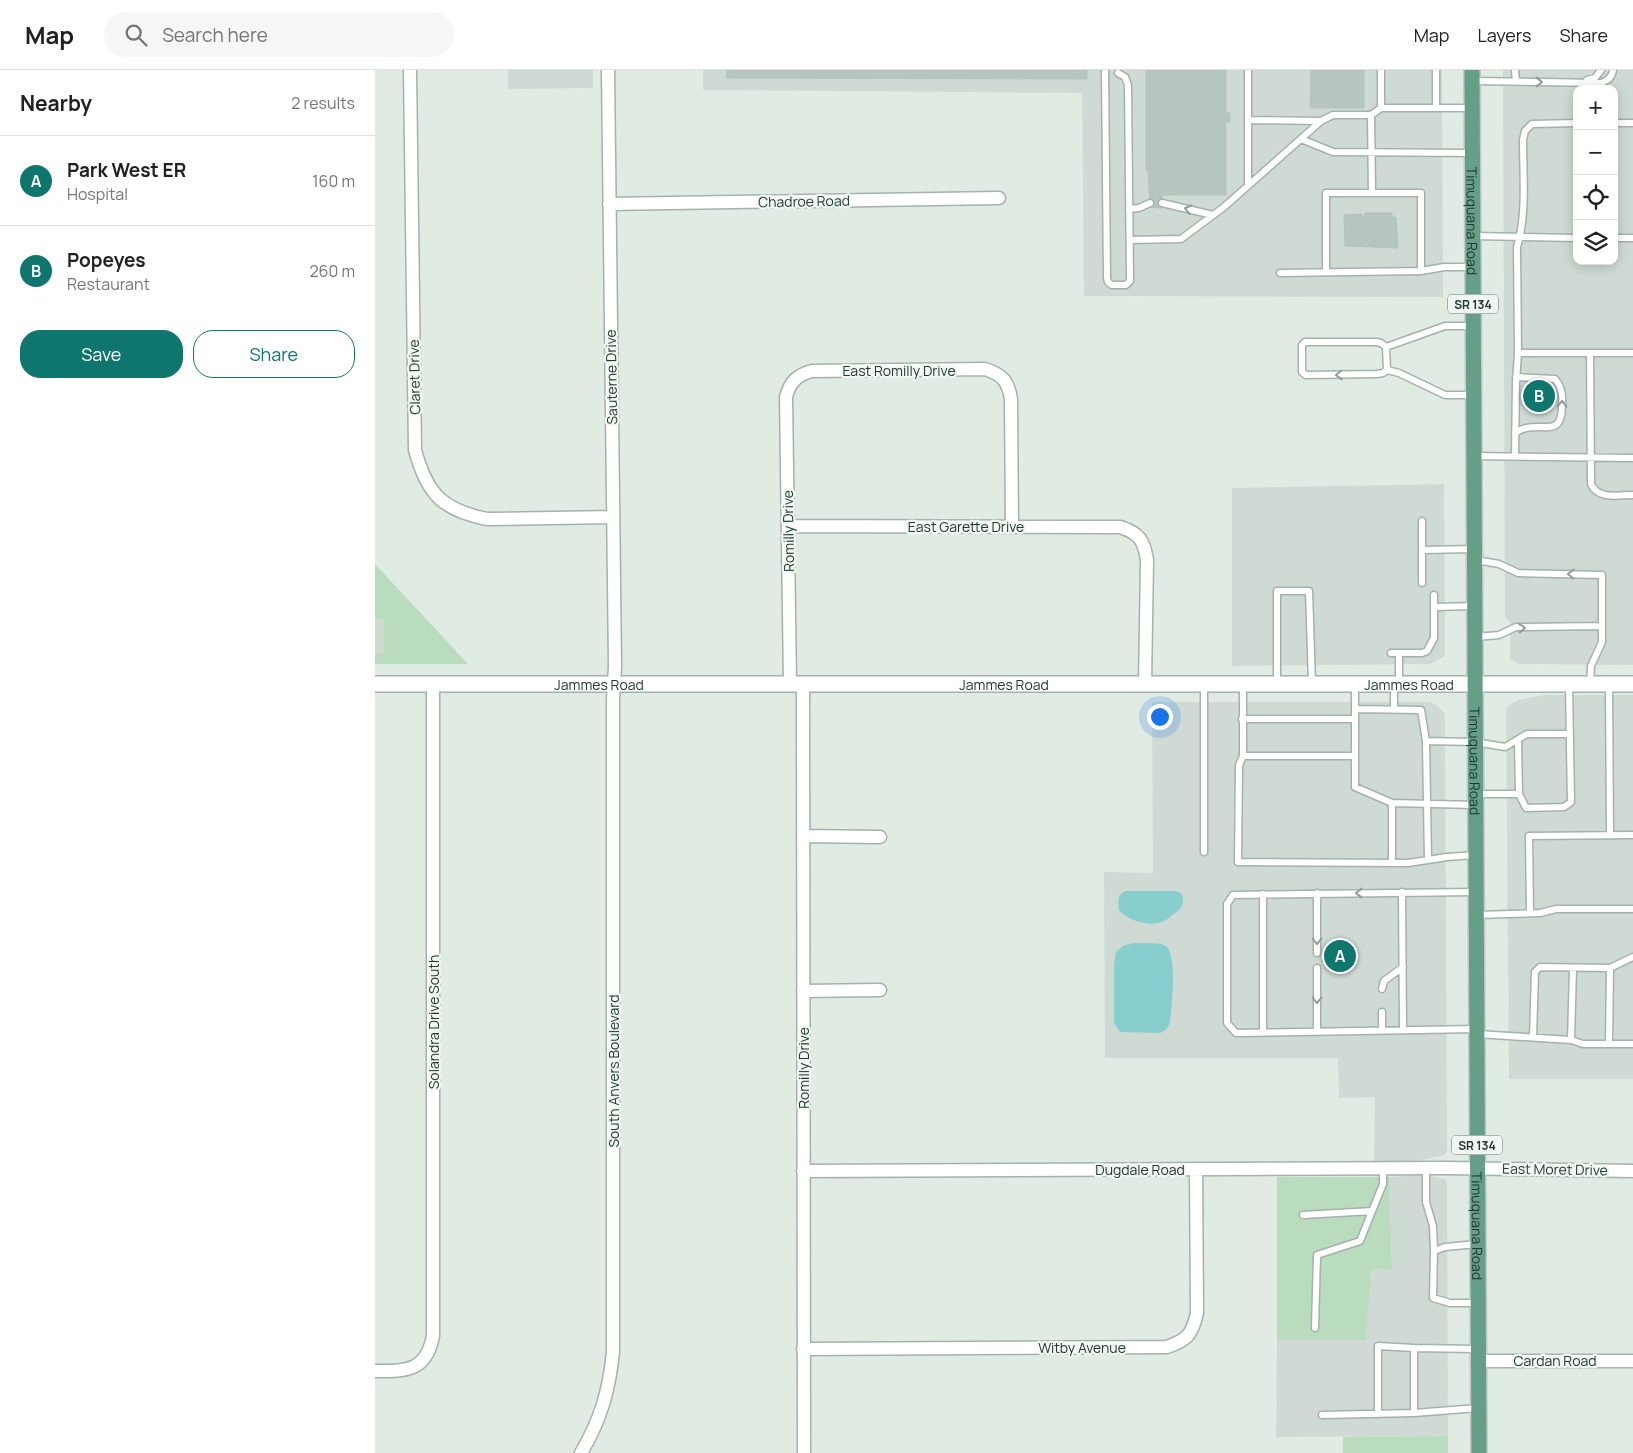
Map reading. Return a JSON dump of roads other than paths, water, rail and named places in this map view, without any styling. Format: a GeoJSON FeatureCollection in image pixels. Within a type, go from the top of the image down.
{"type":"FeatureCollection","features":[{"type":"Feature","properties":{"kind":"main road","name":"Timuquana Road"},"geometry":{"type":"LineString","coordinates":[[1472,76],[1479,1453]]}},
{"type":"Feature","properties":{"kind":"street","name":"Claret Drive"},"geometry":{"type":"LineString","coordinates":[[410,70],[415,450],[421,470],[429,486],[440,499],[453,509],[470,516],[487,519],[613,517]]}},
{"type":"Feature","properties":{"kind":"street","name":"Sauterne Drive"},"geometry":{"type":"LineString","coordinates":[[607,70],[614,683]]}},
{"type":"Feature","properties":{"kind":"street","name":"Chadroe Road"},"geometry":{"type":"LineString","coordinates":[[609,204],[999,198]]}},
{"type":"Feature","properties":{"kind":"street","name":"East Romilly Drive"},"geometry":{"type":"LineString","coordinates":[[793,380],[801,374],[812,370],[985,369],[997,373],[1009,389],[1011,399],[1012,527]]}},
{"type":"Feature","properties":{"kind":"street","name":"Romilly Drive"},"geometry":{"type":"LineString","coordinates":[[793,380],[786,397],[788,526],[803,836],[804,1453]]}},
{"type":"Feature","properties":{"kind":"street","name":"East Garette Drive"},"geometry":{"type":"LineString","coordinates":[[788,526],[1121,527],[1133,531],[1140,538],[1145,548],[1147,560],[1145,684]]}},
{"type":"Feature","properties":{"kind":"street","name":"South Anvers Boulevard"},"geometry":{"type":"LineString","coordinates":[[581,1453],[594,1431],[604,1407],[613,1352],[614,683]]}},
{"type":"Feature","properties":{"kind":"street","name":"Jammes Road"},"geometry":{"type":"LineString","coordinates":[[375,684],[1633,684]]}},
{"type":"Feature","properties":{"kind":"street","name":"Solandra Drive South"},"geometry":{"type":"LineString","coordinates":[[375,1371],[402,1371],[414,1368],[425,1360],[430,1350],[433,1336],[433,684]]}},
{"type":"Feature","properties":{"kind":"street"},"geometry":{"type":"LineString","coordinates":[[803,836],[880,837]]}},
{"type":"Feature","properties":{"kind":"street"},"geometry":{"type":"LineString","coordinates":[[803,991],[880,990]]}},
{"type":"Feature","properties":{"kind":"street","name":"Dugdale Road"},"geometry":{"type":"LineString","coordinates":[[803,1171],[1477,1168]]}},
{"type":"Feature","properties":{"kind":"street","name":"East Moret Drive"},"geometry":{"type":"LineString","coordinates":[[1477,1168],[1633,1170]]}},
{"type":"Feature","properties":{"kind":"street","name":"Witby Avenue"},"geometry":{"type":"LineString","coordinates":[[803,1349],[1167,1347],[1180,1342],[1190,1335],[1197,1314],[1196,1169]]}},
{"type":"Feature","properties":{"kind":"street","name":"Cardan Road"},"geometry":{"type":"LineString","coordinates":[[1478,1355],[1633,1361]]}},
{"type":"Feature","properties":{"kind":"lane"},"geometry":{"type":"LineString","coordinates":[[1105,70],[1107,278],[1108,282],[1112,285],[1126,285],[1130,281],[1128,85],[1125,77],[1117,74]]}},
{"type":"Feature","properties":{"kind":"lane"},"geometry":{"type":"LineString","coordinates":[[1248,70],[1248,185]]}},
{"type":"Feature","properties":{"kind":"lane"},"geometry":{"type":"LineString","coordinates":[[1381,70],[1381,108]]}},
{"type":"Feature","properties":{"kind":"lane"},"geometry":{"type":"LineString","coordinates":[[1436,70],[1436,108]]}},
{"type":"Feature","properties":{"kind":"lane"},"geometry":{"type":"LineString","coordinates":[[1515,70],[1516,82]]}},
{"type":"Feature","properties":{"kind":"lane"},"geometry":{"type":"LineString","coordinates":[[1581,82],[1595,78],[1601,70]]}},
{"type":"Feature","properties":{"kind":"lane"},"geometry":{"type":"LineString","coordinates":[[1472,76],[1516,82],[1601,83],[1608,80],[1613,70]]}},
{"type":"Feature","properties":{"kind":"lane"},"geometry":{"type":"LineString","coordinates":[[1130,240],[1181,239],[1213,215],[1321,121],[1333,115],[1371,115],[1381,108],[1472,108]]}},
{"type":"Feature","properties":{"kind":"lane"},"geometry":{"type":"LineString","coordinates":[[1371,115],[1372,193]]}},
{"type":"Feature","properties":{"kind":"lane"},"geometry":{"type":"LineString","coordinates":[[1248,120],[1321,121]]}},
{"type":"Feature","properties":{"kind":"lane"},"geometry":{"type":"LineString","coordinates":[[1618,123],[1633,123]]}},
{"type":"Feature","properties":{"kind":"lane"},"geometry":{"type":"LineString","coordinates":[[1515,457],[1516,378],[1519,353],[1517,247],[1523,208],[1523,140],[1525,131],[1532,124],[1573,124]]}},
{"type":"Feature","properties":{"kind":"lane"},"geometry":{"type":"LineString","coordinates":[[1301,139],[1333,152],[1473,153]]}},
{"type":"Feature","properties":{"kind":"lane"},"geometry":{"type":"LineString","coordinates":[[1327,272],[1326,193],[1421,193],[1421,271]]}},
{"type":"Feature","properties":{"kind":"lane"},"geometry":{"type":"LineString","coordinates":[[1129,210],[1150,203]]}},
{"type":"Feature","properties":{"kind":"lane"},"geometry":{"type":"LineString","coordinates":[[1162,203],[1213,215]]}},
{"type":"Feature","properties":{"kind":"lane"},"geometry":{"type":"LineString","coordinates":[[1473,236],[1520,235],[1530,238],[1573,238]]}},
{"type":"Feature","properties":{"kind":"lane"},"geometry":{"type":"LineString","coordinates":[[1618,238],[1633,238]]}},
{"type":"Feature","properties":{"kind":"lane"},"geometry":{"type":"LineString","coordinates":[[1280,273],[1421,271],[1445,267],[1473,267]]}},
{"type":"Feature","properties":{"kind":"lane"},"geometry":{"type":"LineString","coordinates":[[1386,347],[1445,326],[1473,326]]}},
{"type":"Feature","properties":{"kind":"lane"},"geometry":{"type":"LineString","coordinates":[[1387,370],[1386,347],[1381,343],[1305,342],[1301,345],[1302,372],[1306,376],[1377,374],[1387,370],[1399,372],[1445,395],[1474,395]]}},
{"type":"Feature","properties":{"kind":"lane"},"geometry":{"type":"LineString","coordinates":[[1590,352],[1591,484],[1594,490],[1601,495],[1633,495]]}},
{"type":"Feature","properties":{"kind":"lane"},"geometry":{"type":"LineString","coordinates":[[1519,353],[1633,353]]}},
{"type":"Feature","properties":{"kind":"lane"},"geometry":{"type":"LineString","coordinates":[[1515,433],[1525,428],[1553,428],[1558,425],[1562,418],[1562,389],[1555,379],[1516,378]]}},
{"type":"Feature","properties":{"kind":"lane"},"geometry":{"type":"LineString","coordinates":[[1474,456],[1633,458]]}},
{"type":"Feature","properties":{"kind":"lane"},"geometry":{"type":"LineString","coordinates":[[1422,521],[1423,583]]}},
{"type":"Feature","properties":{"kind":"lane"},"geometry":{"type":"LineString","coordinates":[[1422,550],[1474,555],[1518,573],[1602,575],[1602,642],[1591,666],[1590,684]]}},
{"type":"Feature","properties":{"kind":"lane"},"geometry":{"type":"LineString","coordinates":[[1277,684],[1277,591],[1309,591],[1312,684]]}},
{"type":"Feature","properties":{"kind":"lane"},"geometry":{"type":"LineString","coordinates":[[1391,653],[1422,653],[1427,651],[1432,645],[1434,638],[1434,594]]}},
{"type":"Feature","properties":{"kind":"lane"},"geometry":{"type":"LineString","coordinates":[[1434,607],[1475,606]]}},
{"type":"Feature","properties":{"kind":"lane"},"geometry":{"type":"LineString","coordinates":[[1475,638],[1499,634],[1516,627],[1602,626]]}},
{"type":"Feature","properties":{"kind":"lane"},"geometry":{"type":"LineString","coordinates":[[1393,710],[1399,653]]}},
{"type":"Feature","properties":{"kind":"lane"},"geometry":{"type":"LineString","coordinates":[[1204,684],[1204,852]]}},
{"type":"Feature","properties":{"kind":"lane"},"geometry":{"type":"LineString","coordinates":[[1243,684],[1243,756],[1239,765],[1238,862],[1408,863],[1447,856],[1475,855]]}},
{"type":"Feature","properties":{"kind":"lane"},"geometry":{"type":"LineString","coordinates":[[1355,684],[1355,788],[1392,803],[1427,804],[1519,794]]}},
{"type":"Feature","properties":{"kind":"lane"},"geometry":{"type":"LineString","coordinates":[[1518,740],[1519,794],[1526,808],[1564,808],[1571,802],[1569,684]]}},
{"type":"Feature","properties":{"kind":"lane"},"geometry":{"type":"LineString","coordinates":[[1609,684],[1610,835]]}},
{"type":"Feature","properties":{"kind":"lane"},"geometry":{"type":"LineString","coordinates":[[1355,710],[1421,710],[1426,741],[1428,860]]}},
{"type":"Feature","properties":{"kind":"lane"},"geometry":{"type":"LineString","coordinates":[[1242,719],[1355,719]]}},
{"type":"Feature","properties":{"kind":"lane"},"geometry":{"type":"LineString","coordinates":[[1426,741],[1475,742],[1505,746],[1527,734],[1570,734]]}},
{"type":"Feature","properties":{"kind":"lane"},"geometry":{"type":"LineString","coordinates":[[1243,756],[1354,756]]}},
{"type":"Feature","properties":{"kind":"lane"},"geometry":{"type":"LineString","coordinates":[[1392,803],[1392,863]]}},
{"type":"Feature","properties":{"kind":"lane"},"geometry":{"type":"LineString","coordinates":[[1530,913],[1529,836],[1633,835]]}},
{"type":"Feature","properties":{"kind":"lane"},"geometry":{"type":"LineString","coordinates":[[1401,892],[1403,1030]]}},
{"type":"Feature","properties":{"kind":"lane"},"geometry":{"type":"LineString","coordinates":[[1476,892],[1233,894],[1227,904],[1227,1023],[1236,1033],[1382,1030],[1476,1031],[1571,1040],[1583,1044],[1633,1044]]}},
{"type":"Feature","properties":{"kind":"lane"},"geometry":{"type":"LineString","coordinates":[[1317,893],[1317,954]]}},
{"type":"Feature","properties":{"kind":"lane"},"geometry":{"type":"LineString","coordinates":[[1263,894],[1263,1032]]}},
{"type":"Feature","properties":{"kind":"lane"},"geometry":{"type":"LineString","coordinates":[[1476,915],[1530,913],[1556,909],[1633,909]]}},
{"type":"Feature","properties":{"kind":"lane"},"geometry":{"type":"LineString","coordinates":[[1533,1037],[1535,972],[1540,967],[1610,968],[1633,957]]}},
{"type":"Feature","properties":{"kind":"lane"},"geometry":{"type":"LineString","coordinates":[[1382,988],[1384,981],[1403,967]]}},
{"type":"Feature","properties":{"kind":"lane"},"geometry":{"type":"LineString","coordinates":[[1317,968],[1317,1031]]}},
{"type":"Feature","properties":{"kind":"lane"},"geometry":{"type":"LineString","coordinates":[[1571,1040],[1573,968]]}},
{"type":"Feature","properties":{"kind":"lane"},"geometry":{"type":"LineString","coordinates":[[1609,1044],[1610,968]]}},
{"type":"Feature","properties":{"kind":"lane"},"geometry":{"type":"LineString","coordinates":[[1382,1012],[1382,1030]]}},
{"type":"Feature","properties":{"kind":"lane"},"geometry":{"type":"LineString","coordinates":[[1315,1328],[1317,1255],[1360,1241],[1383,1184],[1383,1168]]}},
{"type":"Feature","properties":{"kind":"lane"},"geometry":{"type":"LineString","coordinates":[[1426,1168],[1426,1202],[1433,1226],[1433,1298],[1449,1303],[1477,1303]]}},
{"type":"Feature","properties":{"kind":"lane"},"geometry":{"type":"LineString","coordinates":[[1303,1215],[1372,1211]]}},
{"type":"Feature","properties":{"kind":"lane"},"geometry":{"type":"LineString","coordinates":[[1434,1251],[1445,1247],[1477,1244]]}},
{"type":"Feature","properties":{"kind":"lane"},"geometry":{"type":"LineString","coordinates":[[1378,1414],[1378,1346],[1478,1355]]}},
{"type":"Feature","properties":{"kind":"lane"},"geometry":{"type":"LineString","coordinates":[[1414,1348],[1414,1413]]}},
{"type":"Feature","properties":{"kind":"lane"},"geometry":{"type":"LineString","coordinates":[[1322,1415],[1414,1413],[1478,1408]]}},
{"type":"Feature","properties":{"kind":"water"},"geometry":{"type":"Polygon","coordinates":[[[1125,891],[1177,891],[1182,894],[1182,905],[1162,922],[1151,924],[1138,922],[1127,917],[1119,910],[1119,897],[1125,891]]]}},
{"type":"Feature","properties":{"kind":"water"},"geometry":{"type":"Polygon","coordinates":[[[1133,943],[1164,945],[1169,949],[1173,968],[1170,1023],[1166,1030],[1160,1033],[1120,1032],[1114,1023],[1114,965],[1116,952],[1123,946],[1133,943]]]}},
{"type":"Feature","properties":{"kind":"place","name":"Popeyes"},"geometry":{"type":"Point","coordinates":[1539,396]}},
{"type":"Feature","properties":{"kind":"place","name":"Park West ER"},"geometry":{"type":"Point","coordinates":[1340,956]}}]}
